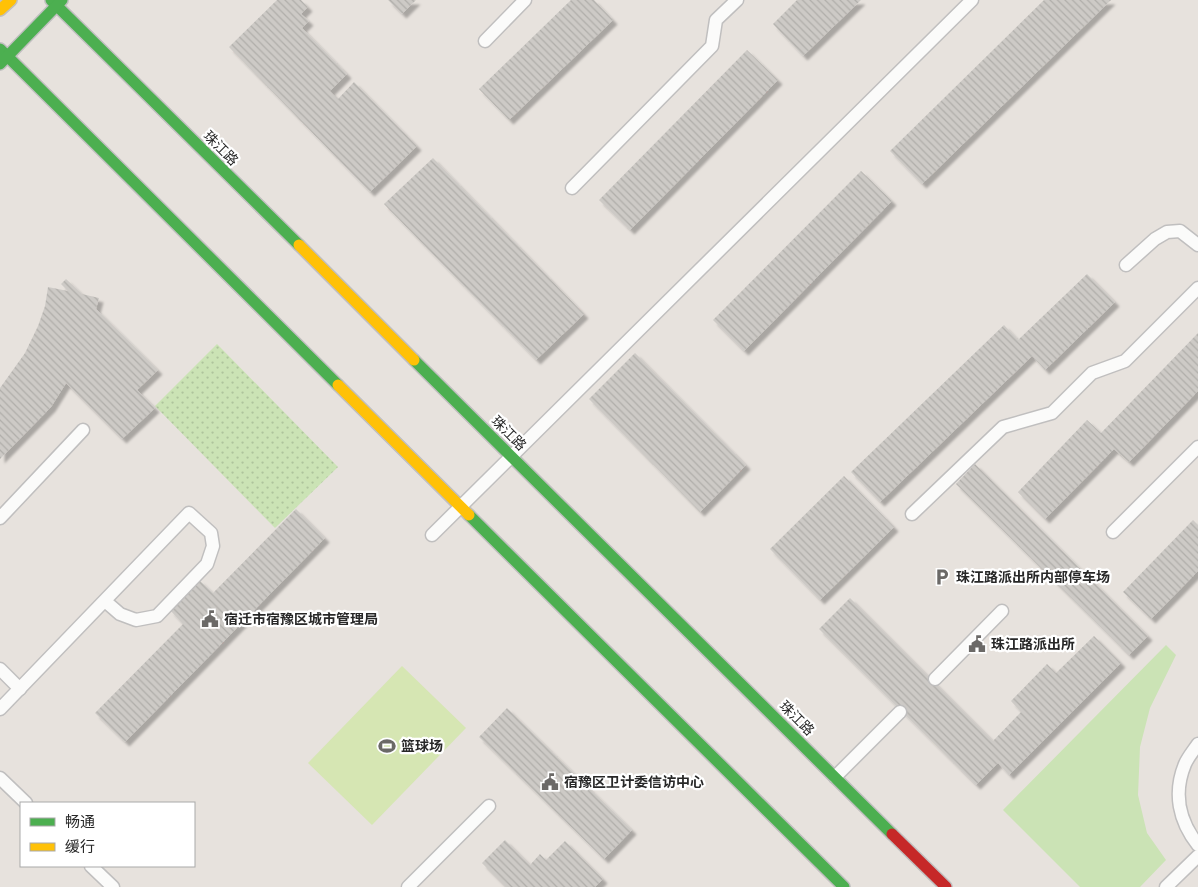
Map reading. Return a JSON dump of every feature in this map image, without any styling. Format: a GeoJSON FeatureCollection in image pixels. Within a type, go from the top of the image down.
{"type":"FeatureCollection","features":[{"type":"Feature","properties":{"kind":"street"},"geometry":{"type":"LineString","coordinates":[[0,10],[11,0]]}},
{"type":"Feature","properties":{"kind":"street"},"geometry":{"type":"LineString","coordinates":[[57,2],[3,56],[460,505],[844,887]]}},
{"type":"Feature","properties":{"kind":"street","name":"珠江路"},"geometry":{"type":"LineString","coordinates":[[57,2],[946,887]]}},
{"type":"Feature","properties":{"kind":"lane"},"geometry":{"type":"LineString","coordinates":[[485,41],[526,0]]}},
{"type":"Feature","properties":{"kind":"lane"},"geometry":{"type":"LineString","coordinates":[[572,188],[712,46],[716,20],[737,0]]}},
{"type":"Feature","properties":{"kind":"lane"},"geometry":{"type":"LineString","coordinates":[[432,535],[460,505],[972,0]]}},
{"type":"Feature","properties":{"kind":"lane"},"geometry":{"type":"LineString","coordinates":[[1126,265],[1155,239],[1167,232],[1180,231],[1198,245]]}},
{"type":"Feature","properties":{"kind":"lane"},"geometry":{"type":"LineString","coordinates":[[912,514],[1003,427],[1052,413],[1092,373],[1125,361],[1198,288]]}},
{"type":"Feature","properties":{"kind":"lane"},"geometry":{"type":"LineString","coordinates":[[0,518],[83,430]]}},
{"type":"Feature","properties":{"kind":"lane"},"geometry":{"type":"LineString","coordinates":[[1112,532],[1198,447]]}},
{"type":"Feature","properties":{"kind":"lane"},"geometry":{"type":"LineString","coordinates":[[0,709],[189,512],[210,533],[213,546],[207,564],[156,616],[136,620],[120,614],[105,600]]}},
{"type":"Feature","properties":{"kind":"lane"},"geometry":{"type":"LineString","coordinates":[[935,679],[1002,611]]}},
{"type":"Feature","properties":{"kind":"lane"},"geometry":{"type":"LineString","coordinates":[[0,669],[20,689]]}},
{"type":"Feature","properties":{"kind":"lane"},"geometry":{"type":"LineString","coordinates":[[835,777],[900,712]]}},
{"type":"Feature","properties":{"kind":"lane"},"geometry":{"type":"LineString","coordinates":[[1198,744],[1185,763],[1178,786],[1179,810],[1188,832],[1198,845]]}},
{"type":"Feature","properties":{"kind":"lane"},"geometry":{"type":"LineString","coordinates":[[0,778],[25,802]]}},
{"type":"Feature","properties":{"kind":"lane"},"geometry":{"type":"LineString","coordinates":[[408,887],[489,806]]}},
{"type":"Feature","properties":{"kind":"lane"},"geometry":{"type":"LineString","coordinates":[[1166,887],[1198,856]]}},
{"type":"Feature","properties":{"kind":"lane"},"geometry":{"type":"LineString","coordinates":[[92,867],[113,887]]}},
{"type":"Feature","properties":{"kind":"green space"},"geometry":{"type":"Polygon","coordinates":[[[217,344],[338,467],[275,528],[155,406],[217,344]]]}},
{"type":"Feature","properties":{"kind":"green space"},"geometry":{"type":"Polygon","coordinates":[[[1166,645],[1176,655],[1150,708],[1140,747],[1138,795],[1147,833],[1166,860],[1140,887],[1080,887],[1003,810],[1166,645]]]}},
{"type":"Feature","properties":{"kind":"green space","name":"篮球场"},"geometry":{"type":"Polygon","coordinates":[[[402,666],[466,728],[372,825],[308,763],[402,666]]]}},
{"type":"Feature","properties":{"kind":"building"},"geometry":{"type":"Polygon","coordinates":[[[277,0],[301,0],[308,7],[301,14],[309,21],[302,28],[347,74],[330,91],[338,99],[354,82],[417,146],[370,192],[229,47],[277,0]]]}},
{"type":"Feature","properties":{"kind":"building"},"geometry":{"type":"Polygon","coordinates":[[[388,0],[416,0],[402,14],[388,0]]]}},
{"type":"Feature","properties":{"kind":"building"},"geometry":{"type":"Polygon","coordinates":[[[571,0],[594,0],[613,20],[509,120],[479,89],[571,0]]]}},
{"type":"Feature","properties":{"kind":"building"},"geometry":{"type":"Polygon","coordinates":[[[797,0],[861,0],[803,56],[773,24],[797,0]]]}},
{"type":"Feature","properties":{"kind":"building"},"geometry":{"type":"Polygon","coordinates":[[[1044,0],[1111,0],[922,184],[890,151],[1044,0]]]}},
{"type":"Feature","properties":{"kind":"building"},"geometry":{"type":"Polygon","coordinates":[[[747,50],[778,80],[630,230],[599,200],[747,50]]]}},
{"type":"Feature","properties":{"kind":"building"},"geometry":{"type":"Polygon","coordinates":[[[433,158],[584,314],[536,360],[384,204],[433,158]]]}},
{"type":"Feature","properties":{"kind":"building"},"geometry":{"type":"Polygon","coordinates":[[[861,171],[892,201],[744,351],[713,320],[861,171]]]}},
{"type":"Feature","properties":{"kind":"building"},"geometry":{"type":"Polygon","coordinates":[[[1087,274],[1115,302],[1045,370],[1032,356],[880,502],[851,472],[1004,325],[1018,340],[1087,274]]]}},
{"type":"Feature","properties":{"kind":"building"},"geometry":{"type":"Polygon","coordinates":[[[66,279],[82,294],[99,298],[96,309],[158,370],[137,390],[155,408],[122,439],[66,383],[51,407],[0,459],[0,388],[25,353],[38,326],[45,306],[48,287],[68,291],[61,284],[66,279]]]}},
{"type":"Feature","properties":{"kind":"building"},"geometry":{"type":"Polygon","coordinates":[[[1198,333],[1198,391],[1129,462],[1114,449],[1045,519],[1018,492],[1087,420],[1101,433],[1198,333]]]}},
{"type":"Feature","properties":{"kind":"building"},"geometry":{"type":"Polygon","coordinates":[[[635,353],[746,465],[700,512],[589,399],[635,353]]]}},
{"type":"Feature","properties":{"kind":"building"},"geometry":{"type":"Polygon","coordinates":[[[975,464],[1148,636],[1129,655],[956,484],[975,464]]]}},
{"type":"Feature","properties":{"kind":"building"},"geometry":{"type":"Polygon","coordinates":[[[844,476],[894,527],[820,600],[770,549],[844,476]]]}},
{"type":"Feature","properties":{"kind":"building"},"geometry":{"type":"Polygon","coordinates":[[[296,509],[325,538],[125,742],[95,713],[183,624],[170,610],[199,580],[213,593],[296,509]]]}},
{"type":"Feature","properties":{"kind":"building"},"geometry":{"type":"Polygon","coordinates":[[[1193,520],[1198,525],[1198,571],[1151,619],[1123,592],[1193,520]]]}},
{"type":"Feature","properties":{"kind":"building"},"geometry":{"type":"Polygon","coordinates":[[[850,598],[993,741],[1021,712],[1011,701],[1047,664],[1056,673],[1094,636],[1121,663],[1009,775],[998,763],[976,785],[819,629],[850,598]]]}},
{"type":"Feature","properties":{"kind":"building"},"geometry":{"type":"Polygon","coordinates":[[[507,708],[632,830],[604,859],[479,737],[507,708]]]}},
{"type":"Feature","properties":{"kind":"building"},"geometry":{"type":"Polygon","coordinates":[[[505,840],[530,865],[540,854],[546,860],[565,841],[603,879],[595,887],[506,887],[482,863],[505,840]]]}},
{"type":"Feature","properties":{"kind":"traffic: fast"},"geometry":{"type":"LineString","coordinates":[[51,0],[299,245]]}},
{"type":"Feature","properties":{"kind":"traffic: fast"},"geometry":{"type":"LineString","coordinates":[[0,64],[62,0]]}},
{"type":"Feature","properties":{"kind":"traffic: fast"},"geometry":{"type":"LineString","coordinates":[[0,49],[338,385]]}},
{"type":"Feature","properties":{"kind":"traffic: fast"},"geometry":{"type":"LineString","coordinates":[[414,360],[892,834]]}},
{"type":"Feature","properties":{"kind":"traffic: fast"},"geometry":{"type":"LineString","coordinates":[[469,515],[844,887]]}},
{"type":"Feature","properties":{"kind":"traffic: slow"},"geometry":{"type":"LineString","coordinates":[[0,10],[11,0]]}},
{"type":"Feature","properties":{"kind":"traffic: slow"},"geometry":{"type":"LineString","coordinates":[[299,245],[414,360]]}},
{"type":"Feature","properties":{"kind":"traffic: slow"},"geometry":{"type":"LineString","coordinates":[[338,385],[469,515]]}},
{"type":"Feature","properties":{"kind":"traffic: jam"},"geometry":{"type":"LineString","coordinates":[[892,834],[946,887]]}},
{"type":"Feature","properties":{"kind":"place","name":"珠江路派出所内部停车场"},"geometry":{"type":"Point","coordinates":[942,577]}},
{"type":"Feature","properties":{"kind":"place","name":"宿迁市宿豫区城市管理局"},"geometry":{"type":"Point","coordinates":[210,619]}},
{"type":"Feature","properties":{"kind":"place","name":"珠江路派出所"},"geometry":{"type":"Point","coordinates":[977,644]}},
{"type":"Feature","properties":{"kind":"place","name":"篮球场"},"geometry":{"type":"Point","coordinates":[387,746]}},
{"type":"Feature","properties":{"kind":"place","name":"宿豫区卫计委信访中心"},"geometry":{"type":"Point","coordinates":[550,782]}}]}
